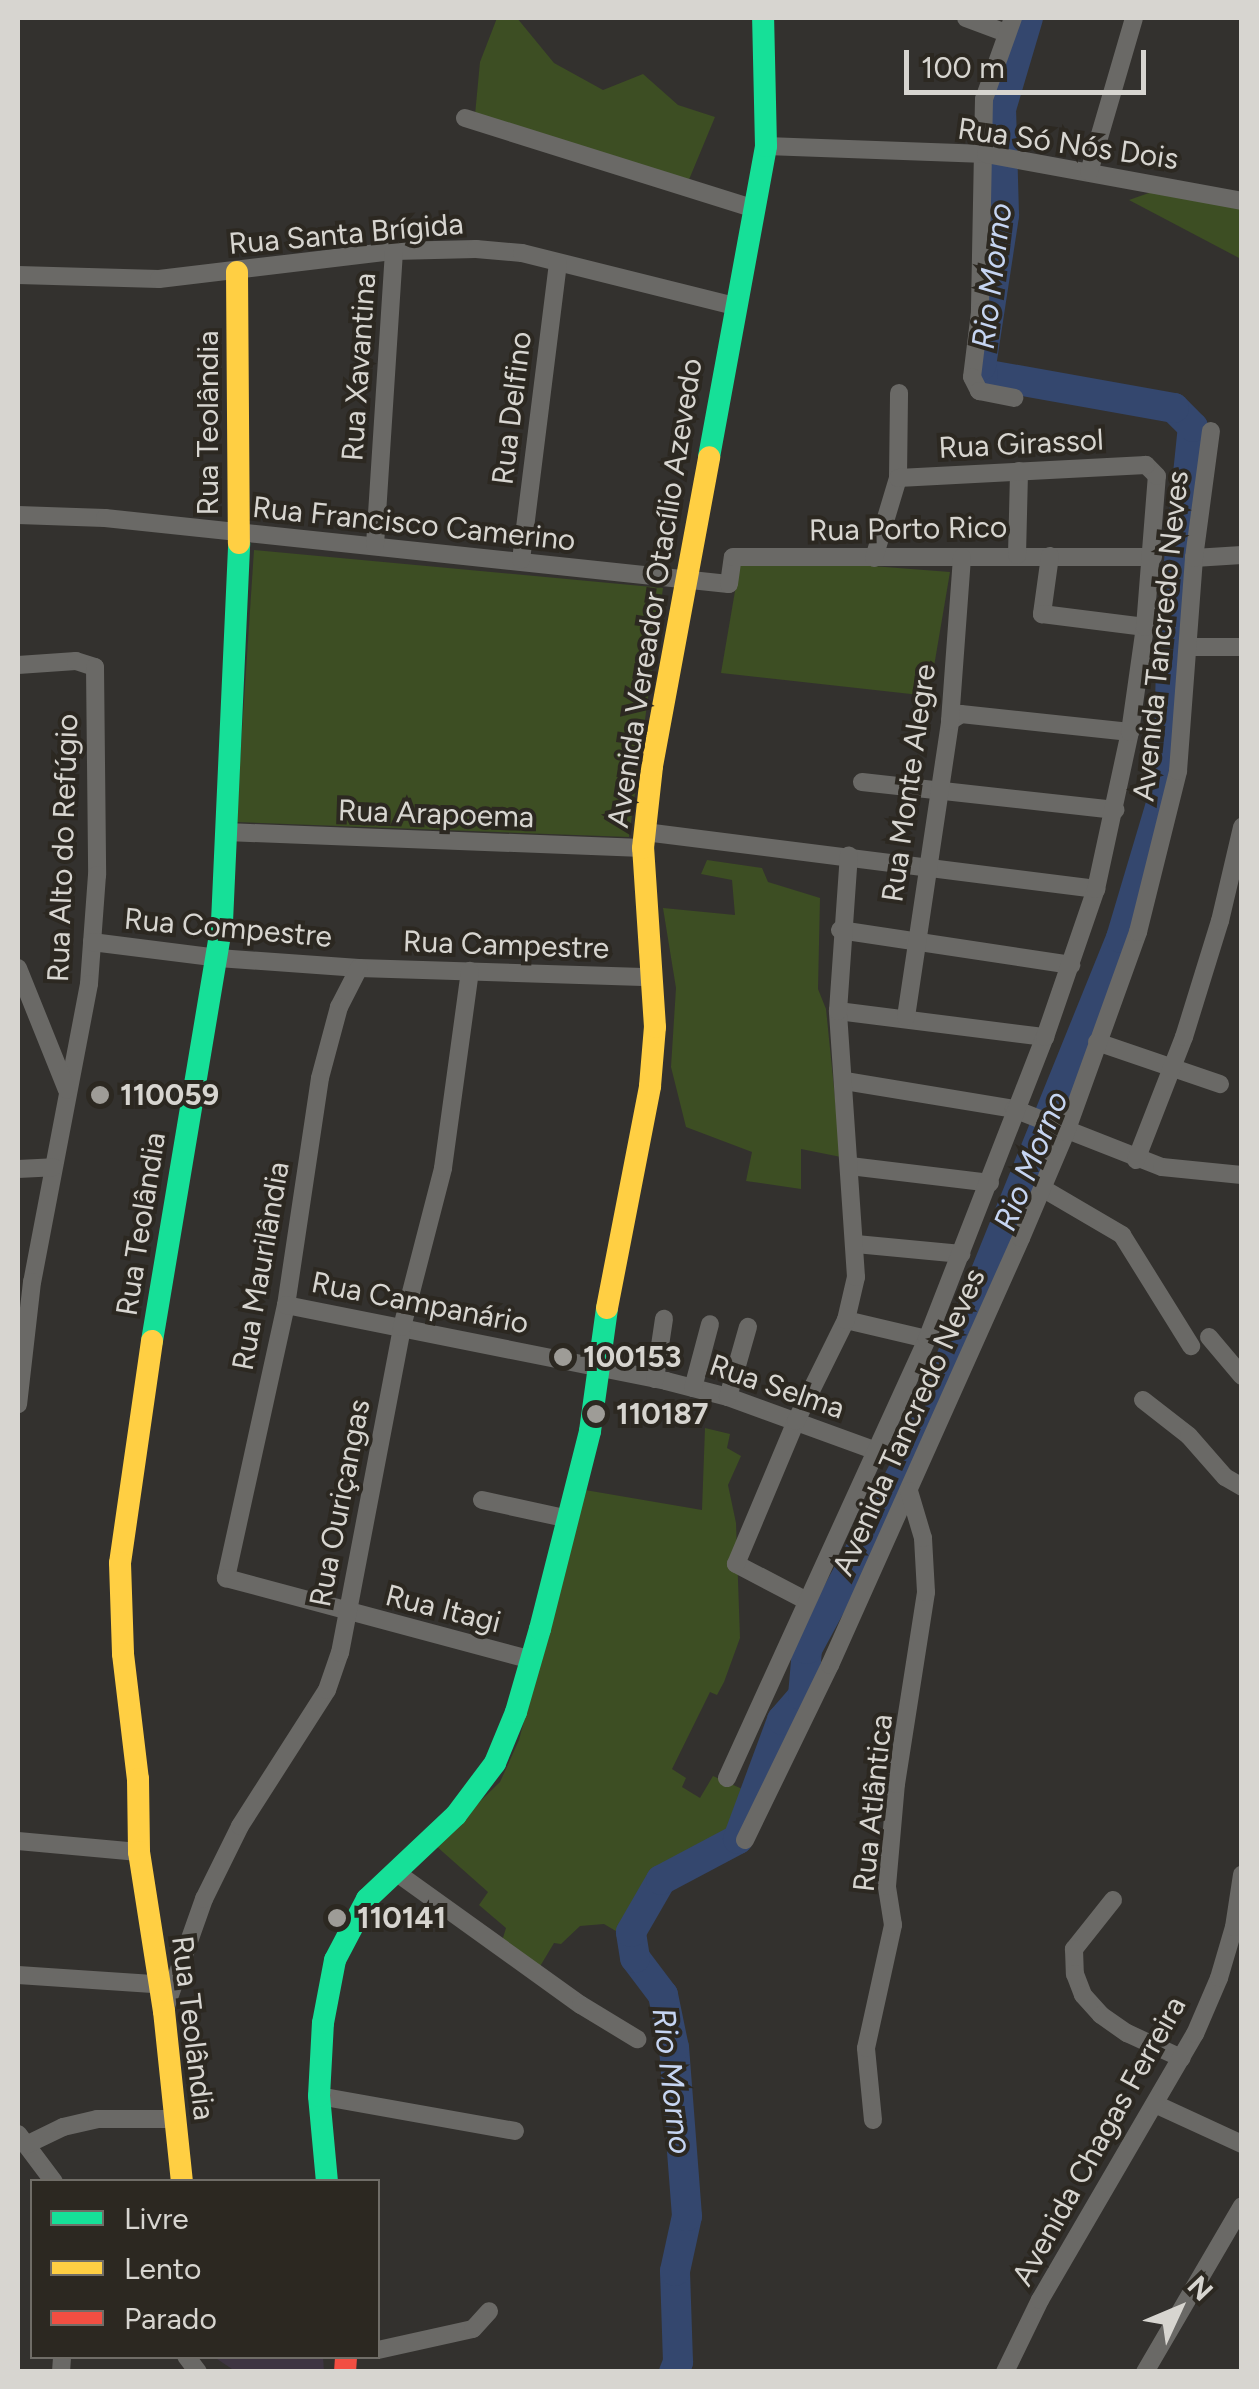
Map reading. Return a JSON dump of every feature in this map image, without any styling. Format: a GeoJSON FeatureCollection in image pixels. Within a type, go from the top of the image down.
{"type":"FeatureCollection","features":[{"type":"Feature","properties":{"kind":"main road","name":"Avenida Vereador Otacílio Azevedo"},"geometry":{"type":"LineString","coordinates":[[326,2179],[320,2096],[323,2023],[335,1960],[368,1900],[482,1785],[506,1742],[569,1520],[602,1368],[604,1326],[650,1086],[655,1027],[644,840],[652,766],[766,146],[763,18]]}},
{"type":"Feature","properties":{"kind":"main road","name":"Rua Teolândia"},"geometry":{"type":"LineString","coordinates":[[182,2179],[164,2011],[167,1985],[138,1852],[138,1779],[124,1654],[120,1563],[139,1416],[218,958],[239,535],[237,272]]}},
{"type":"Feature","properties":{"kind":"street"},"geometry":{"type":"LineString","coordinates":[[966,18],[1009,25],[984,99],[980,312],[972,381],[979,390],[1014,398]]}},
{"type":"Feature","properties":{"kind":"street"},"geometry":{"type":"LineString","coordinates":[[1089,172],[1134,18]]}},
{"type":"Feature","properties":{"kind":"street"},"geometry":{"type":"LineString","coordinates":[[465,118],[753,208]]}},
{"type":"Feature","properties":{"kind":"street","name":"Rua Só Nós Dois"},"geometry":{"type":"LineString","coordinates":[[766,146],[984,154],[1242,201]]}},
{"type":"Feature","properties":{"kind":"street","name":"Rua Santa Brígida"},"geometry":{"type":"LineString","coordinates":[[18,276],[159,279],[394,252],[476,249],[522,252],[734,306]]}},
{"type":"Feature","properties":{"kind":"street","name":"Rua Xavantina"},"geometry":{"type":"LineString","coordinates":[[375,545],[394,252]]}},
{"type":"Feature","properties":{"kind":"street","name":"Rua Delfino"},"geometry":{"type":"LineString","coordinates":[[522,560],[558,263]]}},
{"type":"Feature","properties":{"kind":"street"},"geometry":{"type":"LineString","coordinates":[[874,558],[898,478],[899,394]]}},
{"type":"Feature","properties":{"kind":"street","name":"Avenida Tancredo Neves"},"geometry":{"type":"LineString","coordinates":[[745,1840],[909,1491],[1042,1188],[1142,918],[1172,804],[1194,558],[1211,431]]}},
{"type":"Feature","properties":{"kind":"street","name":"Rua Girassol"},"geometry":{"type":"LineString","coordinates":[[898,478],[1146,464]]}},
{"type":"Feature","properties":{"kind":"street","name":"Avenida Tancredo Neves"},"geometry":{"type":"LineString","coordinates":[[726,1778],[927,1339],[1018,1111],[1096,889],[1130,732],[1145,627],[1156,476],[1146,464]]}},
{"type":"Feature","properties":{"kind":"street"},"geometry":{"type":"LineString","coordinates":[[1017,555],[1019,472]]}},
{"type":"Feature","properties":{"kind":"street","name":"Rua Francisco Camerino"},"geometry":{"type":"LineString","coordinates":[[18,515],[105,518],[239,535],[375,545],[686,582]]}},
{"type":"Feature","properties":{"kind":"street"},"geometry":{"type":"LineString","coordinates":[[1194,558],[1242,555]]}},
{"type":"Feature","properties":{"kind":"street","name":"Rua Monte Alegre"},"geometry":{"type":"LineString","coordinates":[[906,1017],[950,720],[962,556]]}},
{"type":"Feature","properties":{"kind":"street"},"geometry":{"type":"LineString","coordinates":[[1050,556],[1042,614],[1145,627]]}},
{"type":"Feature","properties":{"kind":"street","name":"Rua Porto Rico"},"geometry":{"type":"LineString","coordinates":[[686,582],[729,584],[733,557],[1153,556]]}},
{"type":"Feature","properties":{"kind":"street"},"geometry":{"type":"LineString","coordinates":[[1188,647],[1242,647]]}},
{"type":"Feature","properties":{"kind":"street","name":"Rua Alto do Refúgio"},"geometry":{"type":"LineString","coordinates":[[18,665],[76,661],[95,666],[96,875],[89,984],[32,1282],[18,1404]]}},
{"type":"Feature","properties":{"kind":"street"},"geometry":{"type":"LineString","coordinates":[[950,720],[961,714],[1130,732]]}},
{"type":"Feature","properties":{"kind":"street"},"geometry":{"type":"LineString","coordinates":[[862,782],[1115,810]]}},
{"type":"Feature","properties":{"kind":"street"},"geometry":{"type":"LineString","coordinates":[[1136,1160],[1172,1068],[1220,922],[1242,827]]}},
{"type":"Feature","properties":{"kind":"street","name":"Rua Arapoema"},"geometry":{"type":"LineString","coordinates":[[226,832],[644,840],[849,855],[1096,889]]}},
{"type":"Feature","properties":{"kind":"street"},"geometry":{"type":"LineString","coordinates":[[806,1600],[736,1564],[796,1421],[846,1320],[856,1277],[838,1011],[840,930],[849,855]]}},
{"type":"Feature","properties":{"kind":"street"},"geometry":{"type":"LineString","coordinates":[[1220,922],[1242,912]]}},
{"type":"Feature","properties":{"kind":"street"},"geometry":{"type":"LineString","coordinates":[[840,930],[1071,966]]}},
{"type":"Feature","properties":{"kind":"street","name":"Rua Compestre"},"geometry":{"type":"LineString","coordinates":[[92,942],[218,958],[359,968]]}},
{"type":"Feature","properties":{"kind":"street"},"geometry":{"type":"LineString","coordinates":[[18,968],[67,1090]]}},
{"type":"Feature","properties":{"kind":"street","name":"Rua Campestre"},"geometry":{"type":"LineString","coordinates":[[359,968],[651,977]]}},
{"type":"Feature","properties":{"kind":"street","name":"Rua Maurilândia"},"geometry":{"type":"LineString","coordinates":[[226,1578],[286,1304],[320,1078],[339,1007],[359,968]]}},
{"type":"Feature","properties":{"kind":"street","name":"Rua Ouriçangas"},"geometry":{"type":"LineString","coordinates":[[167,1985],[240,1826],[326,1690],[340,1652],[402,1327],[444,1168],[470,971]]}},
{"type":"Feature","properties":{"kind":"street"},"geometry":{"type":"LineString","coordinates":[[838,1011],[1045,1037]]}},
{"type":"Feature","properties":{"kind":"street"},"geometry":{"type":"LineString","coordinates":[[1097,1042],[1220,1084]]}},
{"type":"Feature","properties":{"kind":"street"},"geometry":{"type":"LineString","coordinates":[[844,1081],[1018,1111],[1136,1160],[1169,1169],[1242,1176]]}},
{"type":"Feature","properties":{"kind":"street"},"geometry":{"type":"LineString","coordinates":[[18,1170],[53,1166]]}},
{"type":"Feature","properties":{"kind":"street"},"geometry":{"type":"LineString","coordinates":[[850,1166],[990,1183]]}},
{"type":"Feature","properties":{"kind":"street"},"geometry":{"type":"LineString","coordinates":[[1042,1188],[1122,1235],[1191,1346]]}},
{"type":"Feature","properties":{"kind":"street"},"geometry":{"type":"LineString","coordinates":[[856,1244],[962,1254]]}},
{"type":"Feature","properties":{"kind":"street","name":"Rua Campanário"},"geometry":{"type":"LineString","coordinates":[[286,1304],[602,1368]]}},
{"type":"Feature","properties":{"kind":"street"},"geometry":{"type":"LineString","coordinates":[[655,1379],[664,1319]]}},
{"type":"Feature","properties":{"kind":"street"},"geometry":{"type":"LineString","coordinates":[[846,1320],[927,1339]]}},
{"type":"Feature","properties":{"kind":"street"},"geometry":{"type":"LineString","coordinates":[[693,1388],[710,1324]]}},
{"type":"Feature","properties":{"kind":"street"},"geometry":{"type":"LineString","coordinates":[[728,1397],[748,1327]]}},
{"type":"Feature","properties":{"kind":"street"},"geometry":{"type":"LineString","coordinates":[[1210,1337],[1242,1376]]}},
{"type":"Feature","properties":{"kind":"street","name":"Rua Selma"},"geometry":{"type":"LineString","coordinates":[[602,1368],[728,1397],[874,1450]]}},
{"type":"Feature","properties":{"kind":"street"},"geometry":{"type":"LineString","coordinates":[[1143,1400],[1189,1436],[1225,1477],[1242,1488]]}},
{"type":"Feature","properties":{"kind":"street","name":"Rua Atlântica"},"geometry":{"type":"LineString","coordinates":[[873,2120],[866,2048],[893,1925],[887,1886],[896,1784],[926,1592],[923,1538],[909,1491]]}},
{"type":"Feature","properties":{"kind":"street"},"geometry":{"type":"LineString","coordinates":[[482,1500],[569,1520]]}},
{"type":"Feature","properties":{"kind":"street","name":"Rua Itagi"},"geometry":{"type":"LineString","coordinates":[[226,1578],[531,1660]]}},
{"type":"Feature","properties":{"kind":"street"},"geometry":{"type":"LineString","coordinates":[[18,1841],[138,1852]]}},
{"type":"Feature","properties":{"kind":"street"},"geometry":{"type":"LineString","coordinates":[[397,1873],[581,2005],[636,2039]]}},
{"type":"Feature","properties":{"kind":"street","name":"Avenida Chagas Ferreira"},"geometry":{"type":"LineString","coordinates":[[1005,2372],[1040,2300],[1181,2058],[1219,1978],[1234,1927],[1242,1875]]}},
{"type":"Feature","properties":{"kind":"street"},"geometry":{"type":"LineString","coordinates":[[1113,1900],[1074,1949],[1075,1974],[1083,1994],[1114,2024],[1181,2058]]}},
{"type":"Feature","properties":{"kind":"street"},"geometry":{"type":"LineString","coordinates":[[18,1975],[167,1985]]}},
{"type":"Feature","properties":{"kind":"street"},"geometry":{"type":"LineString","coordinates":[[320,2096],[515,2132]]}},
{"type":"Feature","properties":{"kind":"street"},"geometry":{"type":"LineString","coordinates":[[1154,2104],[1242,2144]]}},
{"type":"Feature","properties":{"kind":"street"},"geometry":{"type":"LineString","coordinates":[[52,2179],[22,2140],[97,2119],[175,2119]]}},
{"type":"Feature","properties":{"kind":"street"},"geometry":{"type":"LineString","coordinates":[[1145,2372],[1242,2206]]}},
{"type":"Feature","properties":{"kind":"street"},"geometry":{"type":"LineString","coordinates":[[380,2350],[472,2329],[489,2311]]}},
{"type":"Feature","properties":{"kind":"shaded area"},"geometry":{"type":"Polygon","coordinates":[[[217,2359],[323,2359],[324,2371],[235,2371],[217,2359]]]}},
{"type":"Feature","properties":{"kind":"green space"},"geometry":{"type":"Polygon","coordinates":[[[497,18],[517,18],[554,63],[603,90],[643,74],[678,105],[715,117],[688,182],[475,115],[480,62],[497,18]]]}},
{"type":"Feature","properties":{"kind":"green space"},"geometry":{"type":"Polygon","coordinates":[[[1163,188],[1241,194],[1241,259],[1129,200],[1163,188]]]}},
{"type":"Feature","properties":{"kind":"green space"},"geometry":{"type":"Polygon","coordinates":[[[254,550],[663,588],[629,837],[236,822],[254,550]]]}},
{"type":"Feature","properties":{"kind":"green space"},"geometry":{"type":"Polygon","coordinates":[[[741,556],[950,572],[929,696],[721,673],[741,556]]]}},
{"type":"Feature","properties":{"kind":"green space"},"geometry":{"type":"Polygon","coordinates":[[[707,860],[762,868],[768,882],[820,898],[818,989],[826,1009],[841,1157],[801,1149],[801,1189],[746,1181],[752,1152],[686,1127],[671,1067],[676,988],[663,908],[735,915],[732,880],[701,874],[707,860]]]}},
{"type":"Feature","properties":{"kind":"green space"},"geometry":{"type":"Polygon","coordinates":[[[705,1428],[730,1434],[727,1448],[741,1456],[728,1485],[736,1523],[740,1638],[724,1682],[717,1695],[710,1692],[672,1769],[686,1778],[682,1787],[700,1798],[713,1776],[749,1792],[732,1837],[661,1872],[621,1934],[604,1924],[580,1926],[561,1944],[554,1943],[539,1968],[502,1941],[506,1928],[479,1905],[488,1892],[435,1845],[500,1782],[519,1740],[585,1490],[702,1510],[705,1428]]]}},
{"type":"Feature","properties":{"kind":"waterway","name":"Rio Morno"},"geometry":{"type":"LineString","coordinates":[[674,2372],[678,2362],[675,2271],[687,2216],[674,2048],[663,1995],[635,1958],[631,1932],[661,1880],[738,1839],[782,1720],[803,1696],[807,1649],[911,1457],[1121,938],[1168,780],[1172,629],[1193,427],[1174,408],[983,374],[981,366],[1004,215],[1001,109],[1028,18]]}},
{"type":"Feature","properties":{"kind":"traffic: fast"},"geometry":{"type":"LineString","coordinates":[[709,457],[766,146],[763,18]]}},
{"type":"Feature","properties":{"kind":"traffic: fast"},"geometry":{"type":"LineString","coordinates":[[152,1341],[222,922],[239,543]]}},
{"type":"Feature","properties":{"kind":"traffic: fast"},"geometry":{"type":"LineString","coordinates":[[327,2179],[319,2096],[323,2023],[335,1960],[367,1899],[456,1815],[495,1763],[516,1712],[540,1629],[590,1431],[607,1308]]}},
{"type":"Feature","properties":{"kind":"traffic: slow"},"geometry":{"type":"LineString","coordinates":[[237,272],[239,543]]}},
{"type":"Feature","properties":{"kind":"traffic: slow"},"geometry":{"type":"LineString","coordinates":[[607,1308],[650,1086],[655,1027],[643,848],[652,766],[709,457]]}},
{"type":"Feature","properties":{"kind":"traffic: slow"},"geometry":{"type":"LineString","coordinates":[[152,1341],[120,1563],[123,1654],[138,1779],[139,1852],[164,2011],[182,2179]]}},
{"type":"Feature","properties":{"kind":"traffic: jam"},"geometry":{"type":"LineString","coordinates":[[345,2372],[346,2359]]}},
{"type":"Feature","properties":{"kind":"place","name":"110059"},"geometry":{"type":"Point","coordinates":[100,1095]}},
{"type":"Feature","properties":{"kind":"place","name":"100153"},"geometry":{"type":"Point","coordinates":[563,1357]}},
{"type":"Feature","properties":{"kind":"place","name":"110187"},"geometry":{"type":"Point","coordinates":[596,1414]}},
{"type":"Feature","properties":{"kind":"place","name":"110141"},"geometry":{"type":"Point","coordinates":[337,1918]}}]}
